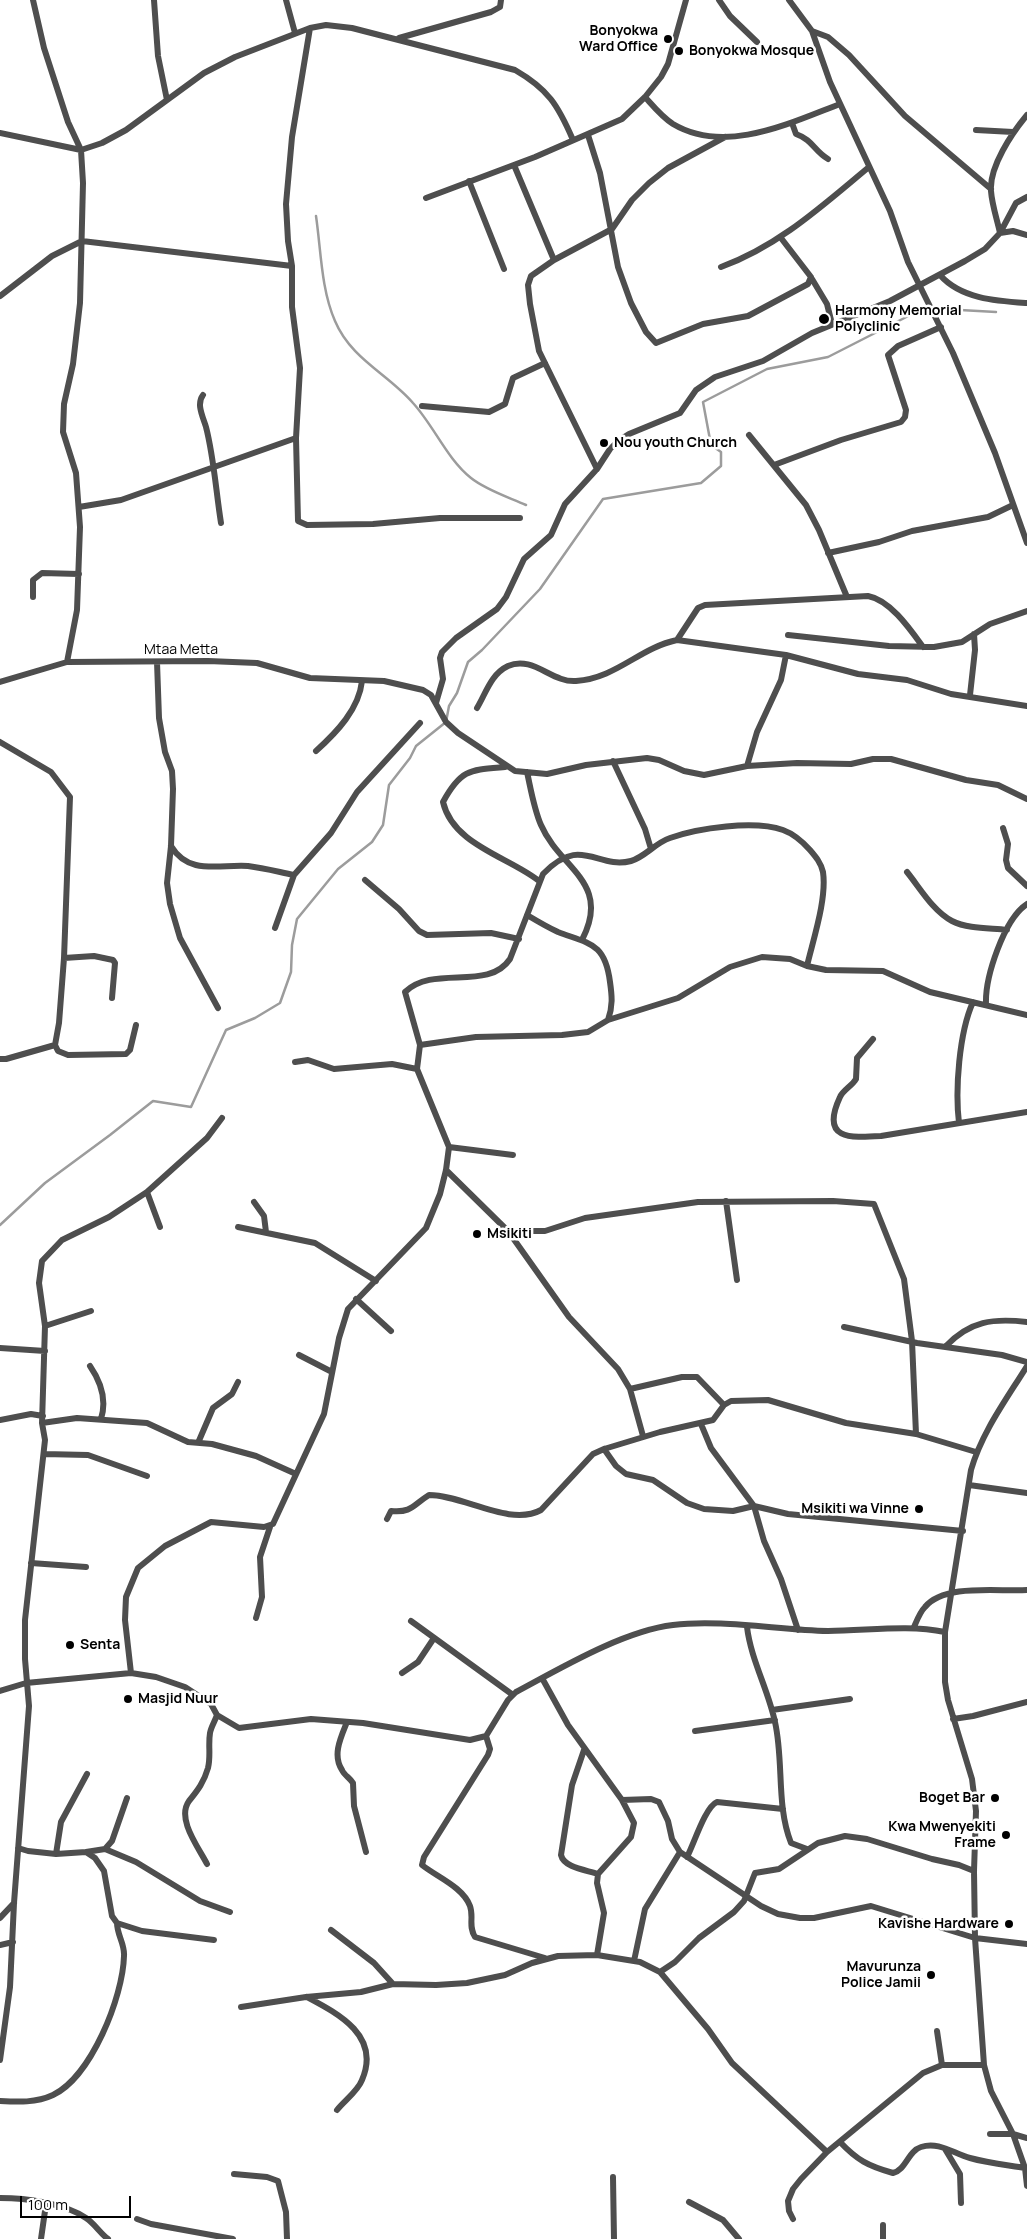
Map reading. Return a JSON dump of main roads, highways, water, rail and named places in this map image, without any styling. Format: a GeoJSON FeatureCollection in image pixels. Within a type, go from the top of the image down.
{"type":"FeatureCollection","features":[{"type":"Feature","properties":{"kind":"waterway"},"geometry":{"type":"LineString","coordinates":[[316,216],[322,269],[330,309],[350,346],[413,403],[462,470],[483,486],[526,505]]}},
{"type":"Feature","properties":{"kind":"waterway"},"geometry":{"type":"LineString","coordinates":[[0,1225],[45,1183],[153,1101],[191,1107],[226,1030],[255,1018],[280,1003],[291,972],[292,945],[297,919],[338,869],[372,842],[383,825],[389,785],[410,758],[416,746],[446,722],[449,706],[457,693],[468,662],[482,650],[540,589],[603,499],[701,483],[721,466],[721,452],[711,445],[703,402],[767,369],[828,357],[924,308],[996,312]]}},
{"type":"Feature","properties":{"kind":"place","name":"Bonyokwa Ward Office"},"geometry":{"type":"Point","coordinates":[668,39]}},
{"type":"Feature","properties":{"kind":"place","name":"Bonyokwa Mosque"},"geometry":{"type":"Point","coordinates":[679,51]}},
{"type":"Feature","properties":{"kind":"place","name":"Harmony Memorial Polyclinic"},"geometry":{"type":"Point","coordinates":[824,319]}},
{"type":"Feature","properties":{"kind":"place","name":"Nou youth Church"},"geometry":{"type":"Point","coordinates":[604,443]}},
{"type":"Feature","properties":{"kind":"place","name":"Msikiti"},"geometry":{"type":"Point","coordinates":[477,1234]}},
{"type":"Feature","properties":{"kind":"place","name":"Msikiti wa Vinne"},"geometry":{"type":"Point","coordinates":[919,1509]}},
{"type":"Feature","properties":{"kind":"place","name":"Senta"},"geometry":{"type":"Point","coordinates":[70,1645]}},
{"type":"Feature","properties":{"kind":"place","name":"Masjid Nuur"},"geometry":{"type":"Point","coordinates":[128,1699]}},
{"type":"Feature","properties":{"kind":"place","name":"Boget Bar"},"geometry":{"type":"Point","coordinates":[995,1798]}},
{"type":"Feature","properties":{"kind":"place","name":"Kwa Mwenyekiti Frame"},"geometry":{"type":"Point","coordinates":[1006,1835]}},
{"type":"Feature","properties":{"kind":"place","name":"Kavishe Hardware"},"geometry":{"type":"Point","coordinates":[1009,1924]}},
{"type":"Feature","properties":{"kind":"place","name":"Mavurunza Police Jamii"},"geometry":{"type":"Point","coordinates":[931,1975]}}]}
